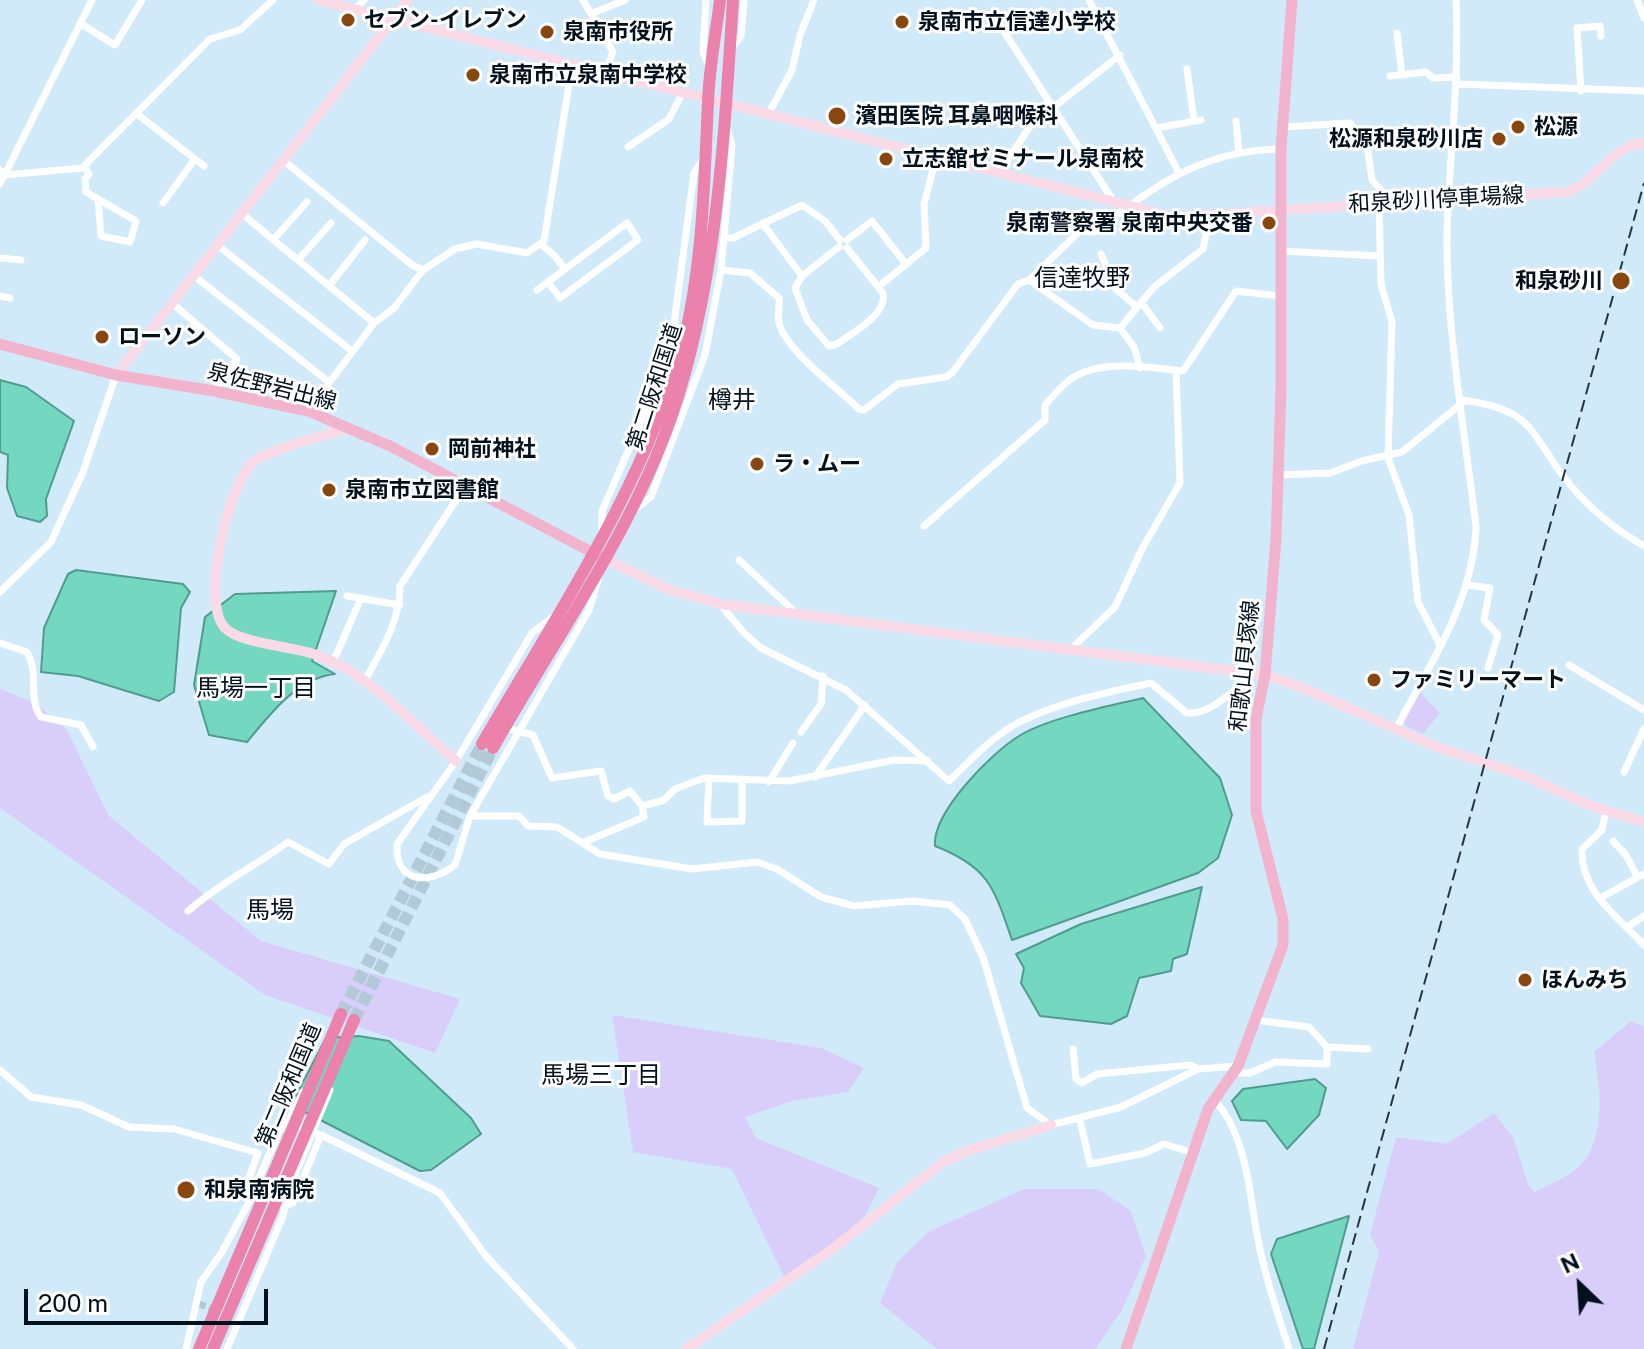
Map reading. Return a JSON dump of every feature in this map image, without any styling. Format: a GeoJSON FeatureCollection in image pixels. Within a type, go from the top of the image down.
{"type":"FeatureCollection","features":[{"type":"Feature","properties":{"kind":"highway","name":"第二阪和国道"},"geometry":{"type":"LineString","coordinates":[[720,0],[708,101],[707,153],[694,280],[683,341],[637,469],[602,534],[598,555],[488,746],[557,614],[598,555],[629,512],[670,420],[688,364],[704,293],[727,104],[733,0]]}},
{"type":"Feature","properties":{"kind":"highway","name":"第二阪和国道"},"geometry":{"type":"LineString","coordinates":[[199,1349],[264,1214],[339,1053],[346,1021],[322,1058],[264,1214],[213,1349]]}},
{"type":"Feature","properties":{"kind":"main road","name":"和歌山貝塚線"},"geometry":{"type":"LineString","coordinates":[[1126,1349],[1208,1109],[1236,1070],[1283,945],[1284,930],[1256,811],[1256,719],[1277,475],[1281,149],[1292,0]]}},
{"type":"Feature","properties":{"kind":"main road","name":"泉佐野岩出線"},"geometry":{"type":"LineString","coordinates":[[0,344],[116,375],[308,411],[350,428],[466,485],[598,555]]}},
{"type":"Feature","properties":{"kind":"street"},"geometry":{"type":"LineString","coordinates":[[0,184],[2,172],[92,0]]}},
{"type":"Feature","properties":{"kind":"street"},"geometry":{"type":"LineString","coordinates":[[80,23],[115,45],[142,0]]}},
{"type":"Feature","properties":{"kind":"street"},"geometry":{"type":"LineString","coordinates":[[2,172],[84,166],[210,39],[240,30],[273,0]]}},
{"type":"Feature","properties":{"kind":"street","name":"和泉砂川停車場線"},"geometry":{"type":"LineString","coordinates":[[318,0],[1174,217],[1567,192],[1634,144],[1644,143]]}},
{"type":"Feature","properties":{"kind":"street"},"geometry":{"type":"LineString","coordinates":[[354,10],[364,0]]}},
{"type":"Feature","properties":{"kind":"street"},"geometry":{"type":"LineString","coordinates":[[0,592],[51,542],[83,472],[116,375],[408,0]]}},
{"type":"Feature","properties":{"kind":"street"},"geometry":{"type":"LineString","coordinates":[[583,0],[613,52],[605,73]]}},
{"type":"Feature","properties":{"kind":"street"},"geometry":{"type":"LineString","coordinates":[[593,13],[625,0]]}},
{"type":"Feature","properties":{"kind":"street"},"geometry":{"type":"LineString","coordinates":[[706,0],[703,52],[711,72]]}},
{"type":"Feature","properties":{"kind":"street"},"geometry":{"type":"LineString","coordinates":[[731,48],[741,36],[744,0]]}},
{"type":"Feature","properties":{"kind":"street"},"geometry":{"type":"LineString","coordinates":[[769,113],[792,70],[800,35],[814,0]]}},
{"type":"Feature","properties":{"kind":"street"},"geometry":{"type":"LineString","coordinates":[[1089,0],[1178,171]]}},
{"type":"Feature","properties":{"kind":"street"},"geometry":{"type":"LineString","coordinates":[[1396,729],[1468,585],[1476,527],[1451,303],[1449,200],[1458,81],[1456,0]]}},
{"type":"Feature","properties":{"kind":"street"},"geometry":{"type":"LineString","coordinates":[[1637,0],[1644,18]]}},
{"type":"Feature","properties":{"kind":"street"},"geometry":{"type":"LineString","coordinates":[[996,19],[1115,203]]}},
{"type":"Feature","properties":{"kind":"street"},"geometry":{"type":"LineString","coordinates":[[1581,91],[1577,28],[1600,26],[1601,36]]}},
{"type":"Feature","properties":{"kind":"street"},"geometry":{"type":"LineString","coordinates":[[1397,33],[1402,75]]}},
{"type":"Feature","properties":{"kind":"street"},"geometry":{"type":"LineString","coordinates":[[998,174],[1031,125],[1052,105],[1120,55]]}},
{"type":"Feature","properties":{"kind":"street"},"geometry":{"type":"LineString","coordinates":[[308,411],[374,323],[394,308],[423,270],[455,249],[477,244],[527,253],[544,241],[572,66]]}},
{"type":"Feature","properties":{"kind":"street"},"geometry":{"type":"LineString","coordinates":[[1156,128],[1198,120],[1187,69]]}},
{"type":"Feature","properties":{"kind":"street"},"geometry":{"type":"LineString","coordinates":[[1390,76],[1426,72],[1433,78],[1458,81],[1581,91],[1644,91]]}},
{"type":"Feature","properties":{"kind":"street"},"geometry":{"type":"LineString","coordinates":[[628,147],[669,119],[682,94]]}},
{"type":"Feature","properties":{"kind":"street"},"geometry":{"type":"LineString","coordinates":[[137,114],[204,166]]}},
{"type":"Feature","properties":{"kind":"street"},"geometry":{"type":"LineString","coordinates":[[629,512],[651,497],[678,434],[705,355],[721,270],[732,146],[724,118]]}},
{"type":"Feature","properties":{"kind":"street"},"geometry":{"type":"LineString","coordinates":[[1236,121],[1239,153]]}},
{"type":"Feature","properties":{"kind":"street"},"geometry":{"type":"LineString","coordinates":[[1283,127],[1350,123],[1367,144],[1372,180],[1382,191],[1381,284],[1392,322],[1388,458],[1409,515],[1418,602],[1440,645]]}},
{"type":"Feature","properties":{"kind":"street"},"geometry":{"type":"LineString","coordinates":[[721,270],[750,273],[779,298],[779,326],[805,361],[864,410],[898,384],[952,373],[1018,284],[1029,280],[1080,231],[1094,232],[1178,171],[1239,153],[1281,149]]}},
{"type":"Feature","properties":{"kind":"street"},"geometry":{"type":"LineString","coordinates":[[878,287],[928,243],[924,204],[936,158]]}},
{"type":"Feature","properties":{"kind":"street"},"geometry":{"type":"LineString","coordinates":[[163,203],[195,159]]}},
{"type":"Feature","properties":{"kind":"street"},"geometry":{"type":"LineString","coordinates":[[284,161],[423,270]]}},
{"type":"Feature","properties":{"kind":"street"},"geometry":{"type":"LineString","coordinates":[[84,166],[89,174],[85,179],[86,192],[136,221],[130,242],[101,236],[98,199]]}},
{"type":"Feature","properties":{"kind":"street"},"geometry":{"type":"LineString","coordinates":[[273,240],[307,202]]}},
{"type":"Feature","properties":{"kind":"street"},"geometry":{"type":"LineString","coordinates":[[724,238],[733,238],[802,205],[825,221],[843,244],[878,287],[885,297],[882,307],[837,344],[829,346],[802,312],[795,288],[802,276],[843,244],[872,221],[905,263]]}},
{"type":"Feature","properties":{"kind":"street"},"geometry":{"type":"LineString","coordinates":[[241,213],[374,323]]}},
{"type":"Feature","properties":{"kind":"street"},"geometry":{"type":"LineString","coordinates":[[1120,328],[1154,287],[1203,249],[1210,214]]}},
{"type":"Feature","properties":{"kind":"street"},"geometry":{"type":"LineString","coordinates":[[298,260],[331,223]]}},
{"type":"Feature","properties":{"kind":"street"},"geometry":{"type":"LineString","coordinates":[[537,290],[627,223],[638,240],[560,298],[548,282]]}},
{"type":"Feature","properties":{"kind":"street"},"geometry":{"type":"LineString","coordinates":[[763,224],[802,276]]}},
{"type":"Feature","properties":{"kind":"street"},"geometry":{"type":"LineString","coordinates":[[329,286],[365,240]]}},
{"type":"Feature","properties":{"kind":"street"},"geometry":{"type":"LineString","coordinates":[[540,244],[565,269]]}},
{"type":"Feature","properties":{"kind":"street"},"geometry":{"type":"LineString","coordinates":[[599,244],[611,260]]}},
{"type":"Feature","properties":{"kind":"street"},"geometry":{"type":"LineString","coordinates":[[217,245],[352,351]]}},
{"type":"Feature","properties":{"kind":"street"},"geometry":{"type":"LineString","coordinates":[[1280,251],[1380,256]]}},
{"type":"Feature","properties":{"kind":"street"},"geometry":{"type":"LineString","coordinates":[[1101,254],[1116,289],[1139,304],[1160,328]]}},
{"type":"Feature","properties":{"kind":"street"},"geometry":{"type":"LineString","coordinates":[[0,258],[21,260]]}},
{"type":"Feature","properties":{"kind":"street"},"geometry":{"type":"LineString","coordinates":[[193,275],[329,382]]}},
{"type":"Feature","properties":{"kind":"street"},"geometry":{"type":"LineString","coordinates":[[1029,280],[1093,325],[1120,328],[1134,347],[1140,368]]}},
{"type":"Feature","properties":{"kind":"street"},"geometry":{"type":"LineString","coordinates":[[924,526],[1045,420],[1045,405],[1069,380],[1093,369],[1183,371],[1236,291],[1280,296]]}},
{"type":"Feature","properties":{"kind":"street"},"geometry":{"type":"LineString","coordinates":[[0,296],[10,298]]}},
{"type":"Feature","properties":{"kind":"street"},"geometry":{"type":"LineString","coordinates":[[172,303],[237,359],[214,391]]}},
{"type":"Feature","properties":{"kind":"street"},"geometry":{"type":"LineString","coordinates":[[1070,650],[1115,607],[1143,547],[1180,483],[1176,371]]}},
{"type":"Feature","properties":{"kind":"street"},"geometry":{"type":"LineString","coordinates":[[1277,475],[1330,473],[1362,461],[1388,458],[1402,452],[1462,402],[1501,407],[1540,436],[1563,476],[1605,522],[1644,546]]}},
{"type":"Feature","properties":{"kind":"street"},"geometry":{"type":"LineString","coordinates":[[350,428],[254,461],[241,479],[231,503],[219,552],[216,595],[222,625],[243,640],[281,644],[333,662],[364,682],[456,761]]}},
{"type":"Feature","properties":{"kind":"street"},"geometry":{"type":"LineString","coordinates":[[364,682],[393,628],[400,605],[400,586],[466,485]]}},
{"type":"Feature","properties":{"kind":"street"},"geometry":{"type":"LineString","coordinates":[[557,614],[532,633],[487,716],[397,844],[397,860],[402,869],[414,876],[431,879],[455,865],[470,816],[589,610],[598,555],[667,589],[720,604],[797,615],[842,617],[1259,674],[1434,746],[1528,777],[1606,810],[1644,822]]}},
{"type":"Feature","properties":{"kind":"street"},"geometry":{"type":"LineString","coordinates":[[739,560],[797,615]]}},
{"type":"Feature","properties":{"kind":"street"},"geometry":{"type":"LineString","coordinates":[[1468,585],[1490,588],[1484,620],[1498,635],[1488,668]]}},
{"type":"Feature","properties":{"kind":"street"},"geometry":{"type":"LineString","coordinates":[[347,596],[400,605]]}},
{"type":"Feature","properties":{"kind":"street"},"geometry":{"type":"LineString","coordinates":[[333,662],[361,598]]}},
{"type":"Feature","properties":{"kind":"street"},"geometry":{"type":"LineString","coordinates":[[720,604],[761,648],[823,676],[865,705],[949,781],[1001,733],[1030,718],[1110,692],[1151,683],[1187,713],[1194,714],[1214,705],[1259,674]]}},
{"type":"Feature","properties":{"kind":"street"},"geometry":{"type":"LineString","coordinates":[[0,643],[27,652],[33,663],[34,705],[41,717],[81,725],[93,747]]}},
{"type":"Feature","properties":{"kind":"street"},"geometry":{"type":"LineString","coordinates":[[1569,665],[1644,710]]}},
{"type":"Feature","properties":{"kind":"street"},"geometry":{"type":"LineString","coordinates":[[801,732],[821,704],[823,676]]}},
{"type":"Feature","properties":{"kind":"street"},"geometry":{"type":"LineString","coordinates":[[815,777],[865,705]]}},
{"type":"Feature","properties":{"kind":"street"},"geometry":{"type":"LineString","coordinates":[[510,729],[533,735],[552,778],[601,771],[608,796],[614,799],[630,791],[642,806],[644,817],[582,843]]}},
{"type":"Feature","properties":{"kind":"street"},"geometry":{"type":"LineString","coordinates":[[1624,772],[1644,729]]}},
{"type":"Feature","properties":{"kind":"street"},"geometry":{"type":"LineString","coordinates":[[769,782],[793,743]]}},
{"type":"Feature","properties":{"kind":"street"},"geometry":{"type":"LineString","coordinates":[[642,806],[664,800],[675,789],[689,782],[709,778],[769,782],[815,777],[894,760],[928,761]]}},
{"type":"Feature","properties":{"kind":"street"},"geometry":{"type":"LineString","coordinates":[[709,778],[707,822],[742,821],[742,782]]}},
{"type":"Feature","properties":{"kind":"street"},"geometry":{"type":"LineString","coordinates":[[188,911],[220,884],[256,866],[288,842],[329,864],[344,844],[432,794]]}},
{"type":"Feature","properties":{"kind":"street"},"geometry":{"type":"LineString","coordinates":[[1606,810],[1602,830],[1582,849],[1584,873],[1600,898],[1644,945]]}},
{"type":"Feature","properties":{"kind":"street"},"geometry":{"type":"LineString","coordinates":[[470,816],[519,816],[528,826],[557,827],[600,854],[692,869],[757,862],[777,869],[821,897],[854,906],[912,901],[950,905],[965,919],[983,957],[1027,1108],[1051,1125]]}},
{"type":"Feature","properties":{"kind":"street"},"geometry":{"type":"LineString","coordinates":[[1600,898],[1640,875],[1613,841]]}},
{"type":"Feature","properties":{"kind":"street"},"geometry":{"type":"LineString","coordinates":[[1627,927],[1644,916]]}},
{"type":"Feature","properties":{"kind":"street"},"geometry":{"type":"LineString","coordinates":[[1073,1049],[1076,1079],[1082,1083],[1097,1074],[1190,1065],[1198,1069],[1250,1073],[1275,1062],[1327,1064],[1327,1047],[1309,1027],[1255,1020]]}},
{"type":"Feature","properties":{"kind":"street"},"geometry":{"type":"LineString","coordinates":[[1327,1047],[1368,1049]]}},
{"type":"Feature","properties":{"kind":"street"},"geometry":{"type":"LineString","coordinates":[[227,1349],[235,1318],[329,1094],[339,1053]]}},
{"type":"Feature","properties":{"kind":"street"},"geometry":{"type":"LineString","coordinates":[[253,1192],[264,1178],[296,1104],[322,1058]]}},
{"type":"Feature","properties":{"kind":"street"},"geometry":{"type":"LineString","coordinates":[[686,1349],[831,1250],[943,1162],[970,1150],[1121,1107],[1198,1069]]}},
{"type":"Feature","properties":{"kind":"street"},"geometry":{"type":"LineString","coordinates":[[0,1070],[31,1097],[81,1105],[129,1127],[174,1129],[258,1153],[245,1189],[284,1206],[293,1203],[321,1135]]}},
{"type":"Feature","properties":{"kind":"street"},"geometry":{"type":"LineString","coordinates":[[1215,1100],[1232,1120],[1251,1187],[1255,1224],[1289,1349]]}},
{"type":"Feature","properties":{"kind":"street"},"geometry":{"type":"LineString","coordinates":[[1080,1120],[1090,1164],[1145,1153],[1164,1144],[1194,1153]]}},
{"type":"Feature","properties":{"kind":"street"},"geometry":{"type":"LineString","coordinates":[[186,1349],[193,1329],[201,1282],[222,1252],[253,1192],[283,1122],[321,1135],[440,1193],[486,1256],[573,1349]]}},
{"type":"Feature","properties":{"kind":"shaded area"},"geometry":{"type":"Polygon","coordinates":[[[0,380],[26,387],[74,421],[46,499],[47,516],[40,522],[17,516],[7,488],[8,455],[0,452],[0,380]]]}},
{"type":"Feature","properties":{"kind":"shaded area"},"geometry":{"type":"Polygon","coordinates":[[[76,570],[183,584],[190,592],[181,608],[174,692],[159,701],[78,676],[41,672],[44,628],[68,574],[76,570]]]}},
{"type":"Feature","properties":{"kind":"shaded area"},"geometry":{"type":"Polygon","coordinates":[[[336,591],[312,661],[335,674],[309,682],[297,690],[275,709],[247,742],[209,735],[194,685],[205,617],[235,594],[336,591]]]}},
{"type":"Feature","properties":{"kind":"shaded area"},"geometry":{"type":"Polygon","coordinates":[[[0,689],[35,703],[67,730],[108,815],[261,941],[460,999],[435,1053],[265,995],[0,808],[0,689]]]}},
{"type":"Feature","properties":{"kind":"shaded area"},"geometry":{"type":"Polygon","coordinates":[[[1420,693],[1440,713],[1423,734],[1406,726],[1404,721],[1420,693]]]}},
{"type":"Feature","properties":{"kind":"shaded area"},"geometry":{"type":"Polygon","coordinates":[[[1143,698],[1220,778],[1232,815],[1218,858],[1198,873],[1012,940],[987,881],[967,862],[935,846],[943,817],[979,770],[1019,736],[1062,718],[1143,698]]]}},
{"type":"Feature","properties":{"kind":"shaded area"},"geometry":{"type":"Polygon","coordinates":[[[1202,887],[1187,954],[1173,959],[1171,971],[1139,978],[1127,1016],[1111,1024],[1040,1016],[1021,983],[1024,968],[1016,954],[1081,924],[1202,887]]]}},
{"type":"Feature","properties":{"kind":"shaded area"},"geometry":{"type":"Polygon","coordinates":[[[612,1015],[821,1048],[864,1068],[848,1092],[792,1101],[745,1117],[756,1138],[879,1188],[858,1230],[786,1281],[732,1169],[633,1152],[612,1015]]]}},
{"type":"Feature","properties":{"kind":"shaded area"},"geometry":{"type":"Polygon","coordinates":[[[1631,1021],[1644,1027],[1644,1349],[1353,1349],[1379,1252],[1370,1235],[1396,1137],[1447,1144],[1494,1113],[1513,1137],[1529,1187],[1535,1192],[1571,1173],[1587,1157],[1599,1120],[1594,1052],[1631,1021]]]}},
{"type":"Feature","properties":{"kind":"shaded area"},"geometry":{"type":"Polygon","coordinates":[[[359,1036],[389,1041],[471,1118],[481,1134],[431,1170],[420,1171],[291,1105],[326,1038],[359,1036]]]}},
{"type":"Feature","properties":{"kind":"shaded area"},"geometry":{"type":"Polygon","coordinates":[[[1315,1079],[1326,1088],[1319,1115],[1287,1149],[1266,1121],[1241,1120],[1232,1101],[1243,1089],[1315,1079]]]}},
{"type":"Feature","properties":{"kind":"shaded area"},"geometry":{"type":"Polygon","coordinates":[[[1024,1189],[1099,1189],[1131,1211],[1146,1256],[1121,1312],[1095,1349],[937,1349],[880,1303],[897,1262],[928,1232],[1024,1189]]]}},
{"type":"Feature","properties":{"kind":"shaded area"},"geometry":{"type":"Polygon","coordinates":[[[1349,1216],[1314,1349],[1303,1349],[1271,1254],[1277,1239],[1349,1216]]]}},
{"type":"Feature","properties":{"kind":"tunnel"},"geometry":{"type":"LineString","coordinates":[[341,1014],[482,744]]}},
{"type":"Feature","properties":{"kind":"tunnel"},"geometry":{"type":"LineString","coordinates":[[354,1020],[493,748]]}},
{"type":"Feature","properties":{"kind":"tunnel"},"geometry":{"type":"LineString","coordinates":[[199,1304],[218,1311]]}},
{"type":"Feature","properties":{"kind":"railway"},"geometry":{"type":"LineString","coordinates":[[1324,1349],[1644,183]]}},
{"type":"Feature","properties":{"kind":"place","name":"セブン-イレブン"},"geometry":{"type":"Point","coordinates":[348,20]}},
{"type":"Feature","properties":{"kind":"place","name":"泉南市立信達小学校"},"geometry":{"type":"Point","coordinates":[902,22]}},
{"type":"Feature","properties":{"kind":"place","name":"泉南市役所"},"geometry":{"type":"Point","coordinates":[547,32]}},
{"type":"Feature","properties":{"kind":"place","name":"泉南市立泉南中学校"},"geometry":{"type":"Point","coordinates":[473,75]}},
{"type":"Feature","properties":{"kind":"place","name":"濱田医院 耳鼻咽喉科"},"geometry":{"type":"Point","coordinates":[837,116]}},
{"type":"Feature","properties":{"kind":"place","name":"松源"},"geometry":{"type":"Point","coordinates":[1518,127]}},
{"type":"Feature","properties":{"kind":"place","name":"松源和泉砂川店"},"geometry":{"type":"Point","coordinates":[1499,139]}},
{"type":"Feature","properties":{"kind":"place","name":"立志舘ゼミナール泉南校"},"geometry":{"type":"Point","coordinates":[886,159]}},
{"type":"Feature","properties":{"kind":"place","name":"泉南警察署 泉南中央交番"},"geometry":{"type":"Point","coordinates":[1269,223]}},
{"type":"Feature","properties":{"kind":"place","name":"和泉砂川"},"geometry":{"type":"Point","coordinates":[1621,281]}},
{"type":"Feature","properties":{"kind":"place","name":"ローソン"},"geometry":{"type":"Point","coordinates":[102,337]}},
{"type":"Feature","properties":{"kind":"place","name":"岡前神社"},"geometry":{"type":"Point","coordinates":[432,449]}},
{"type":"Feature","properties":{"kind":"place","name":"ラ・ムー"},"geometry":{"type":"Point","coordinates":[757,464]}},
{"type":"Feature","properties":{"kind":"place","name":"泉南市立図書館"},"geometry":{"type":"Point","coordinates":[329,490]}},
{"type":"Feature","properties":{"kind":"place","name":"ファミリーマート"},"geometry":{"type":"Point","coordinates":[1374,680]}},
{"type":"Feature","properties":{"kind":"place","name":"ほんみち"},"geometry":{"type":"Point","coordinates":[1525,980]}},
{"type":"Feature","properties":{"kind":"place","name":"和泉南病院"},"geometry":{"type":"Point","coordinates":[186,1190]}},
{"type":"Feature","properties":{"kind":"district","name":"信達牧野"},"geometry":{"type":"Point","coordinates":[1082,279]}},
{"type":"Feature","properties":{"kind":"district","name":"樽井"},"geometry":{"type":"Point","coordinates":[732,401]}},
{"type":"Feature","properties":{"kind":"district","name":"馬場一丁目"},"geometry":{"type":"Point","coordinates":[256,689]}},
{"type":"Feature","properties":{"kind":"district","name":"馬場"},"geometry":{"type":"Point","coordinates":[270,911]}},
{"type":"Feature","properties":{"kind":"district","name":"馬場三丁目"},"geometry":{"type":"Point","coordinates":[601,1076]}}]}
